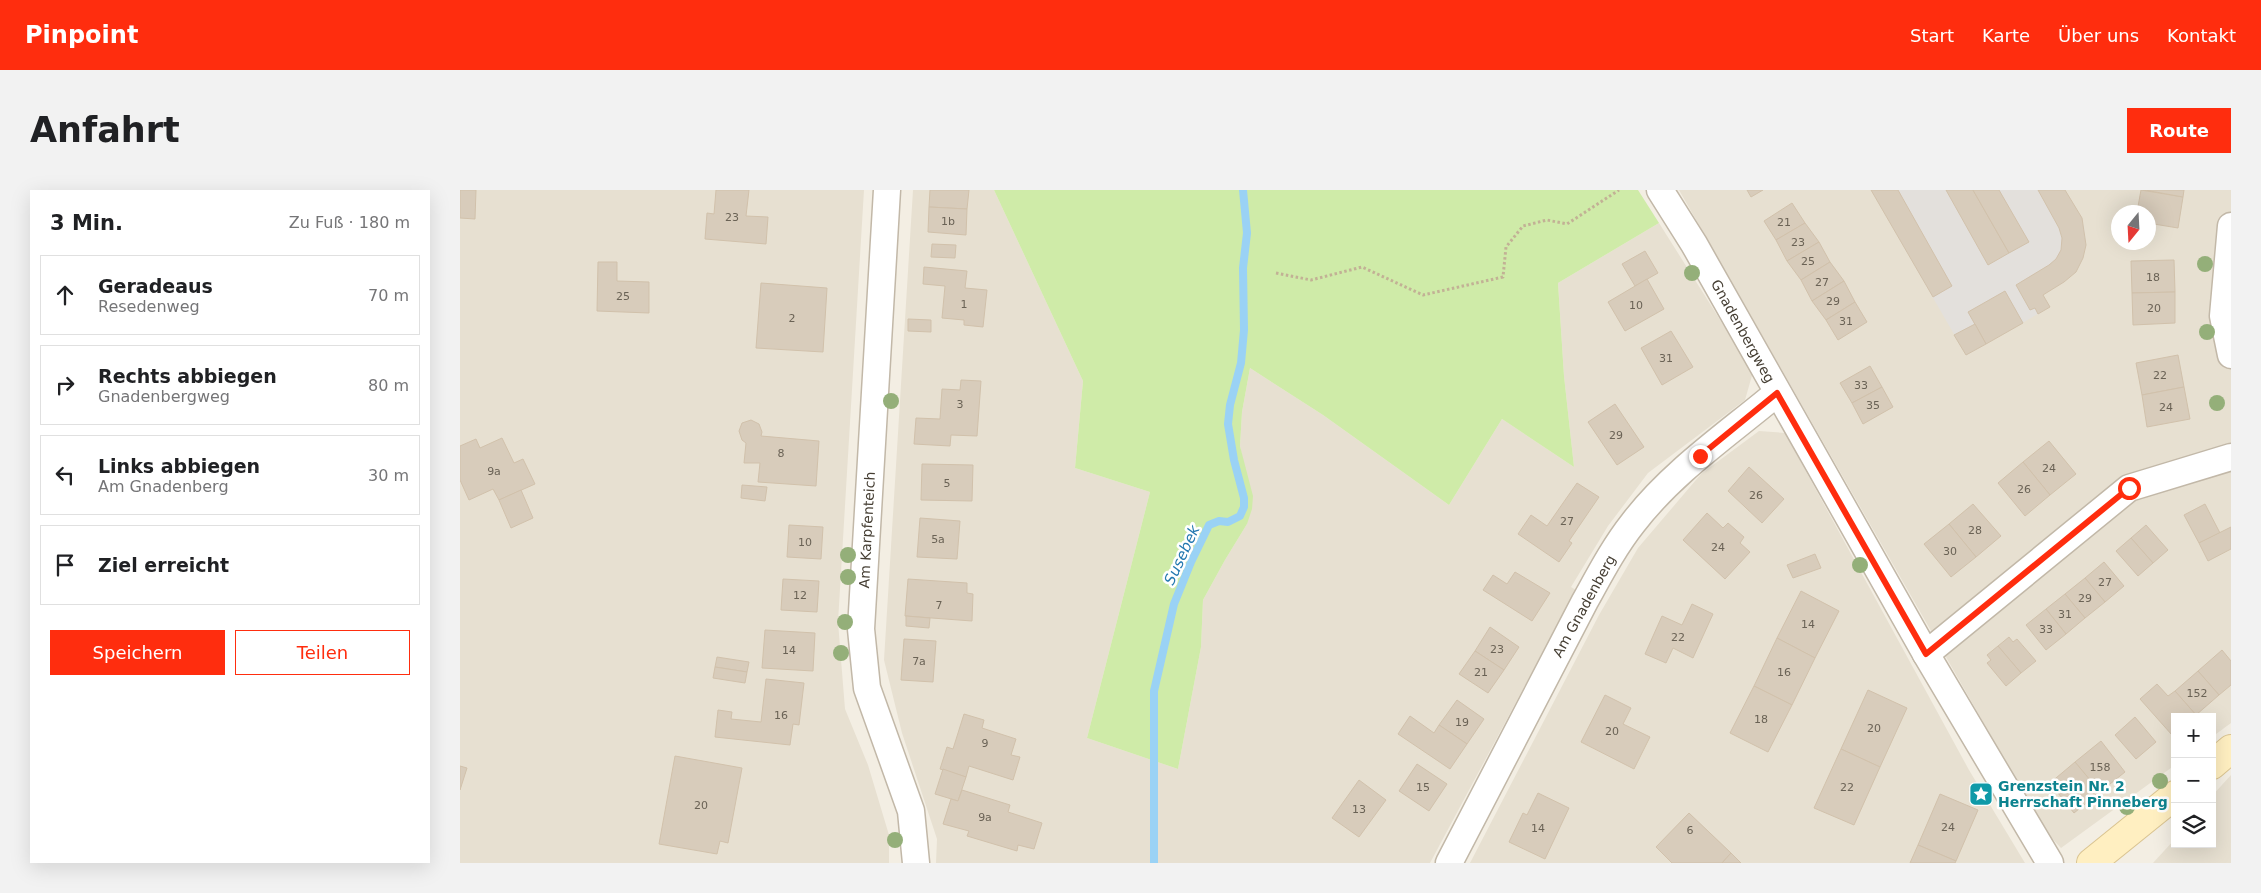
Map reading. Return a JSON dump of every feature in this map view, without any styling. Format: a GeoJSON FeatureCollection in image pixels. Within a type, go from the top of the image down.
{"type":"FeatureCollection","features":[{"type":"Feature","properties":{"kind":"main road"},"geometry":{"type":"LineString","coordinates":[[2216,762],[2231,749]]}},
{"type":"Feature","properties":{"kind":"main road"},"geometry":{"type":"LineString","coordinates":[[2091,863],[2171,798]]}},
{"type":"Feature","properties":{"kind":"street","name":"Am Karpfenteich"},"geometry":{"type":"LineString","coordinates":[[887,190],[861,629],[867,688],[910,811],[916,863]]}},
{"type":"Feature","properties":{"kind":"street","name":"Gnadenbergweg"},"geometry":{"type":"LineString","coordinates":[[1660,190],[1694,244],[1926,654],[2050,863]]}},
{"type":"Feature","properties":{"kind":"street"},"geometry":{"type":"LineString","coordinates":[[2231,226],[2223,316],[2231,355]]}},
{"type":"Feature","properties":{"kind":"street","name":"Am Gnadenberg"},"geometry":{"type":"LineString","coordinates":[[1449,863],[1585,601],[1633,523],[1659,493],[1777,393]]}},
{"type":"Feature","properties":{"kind":"street"},"geometry":{"type":"LineString","coordinates":[[1926,654],[2129,488],[2231,457]]}},
{"type":"Feature","properties":{"kind":"path"},"geometry":{"type":"LineString","coordinates":[[1276,273],[1311,280],[1362,267],[1423,295],[1503,277],[1506,247],[1523,226],[1546,220],[1567,224],[1619,190]]}},
{"type":"Feature","properties":{"kind":"shaded area"},"geometry":{"type":"Polygon","coordinates":[[[460,190],[864,190],[838,622],[845,709],[868,765],[889,835],[889,863],[460,863],[460,190]]]}},
{"type":"Feature","properties":{"kind":"shaded area"},"geometry":{"type":"Polygon","coordinates":[[[913,190],[994,190],[1083,381],[1075,468],[1150,492],[1087,738],[1178,769],[1201,647],[1203,600],[1247,524],[1245,471],[1240,446],[1242,412],[1250,368],[1323,415],[1449,505],[1502,419],[1574,467],[1564,376],[1558,283],[1659,223],[1753,372],[1745,400],[1648,473],[1608,526],[1571,587],[1576,590],[1430,863],[936,863],[937,839],[902,733],[884,660],[913,190]]]}},
{"type":"Feature","properties":{"kind":"shaded area"},"geometry":{"type":"Polygon","coordinates":[[[1679,190],[2231,190],[2231,723],[2216,734],[2216,713],[2171,713],[2171,768],[2061,848],[2046,832],[1679,190]]]}},
{"type":"Feature","properties":{"kind":"shaded area"},"geometry":{"type":"Polygon","coordinates":[[[1871,190],[2065,190],[2084,226],[2086,245],[2083,258],[2076,272],[2043,295],[2050,307],[1966,355],[1871,190]]]}},
{"type":"Feature","properties":{"kind":"shaded area"},"geometry":{"type":"Polygon","coordinates":[[[1759,431],[1785,433],[1969,770],[2025,863],[1470,863],[1599,615],[1638,548],[1701,474],[1759,431]]]}},
{"type":"Feature","properties":{"kind":"shaded area"},"geometry":{"type":"Polygon","coordinates":[[[2231,775],[2231,863],[2153,863],[2171,843],[2171,848],[2216,848],[2216,792],[2231,775]]]}},
{"type":"Feature","properties":{"kind":"green space"},"geometry":{"type":"Polygon","coordinates":[[[994,190],[1638,190],[1659,223],[1558,283],[1564,376],[1574,467],[1502,419],[1449,505],[1323,415],[1250,368],[1242,412],[1240,446],[1253,496],[1252,509],[1247,524],[1203,600],[1201,647],[1178,769],[1087,738],[1150,492],[1075,468],[1083,381],[994,190]]]}},
{"type":"Feature","properties":{"kind":"building"},"geometry":{"type":"Polygon","coordinates":[[[460,190],[476,190],[475,219],[460,218],[460,190]]]}},
{"type":"Feature","properties":{"kind":"building"},"geometry":{"type":"Polygon","coordinates":[[[716,190],[749,190],[746,216],[768,217],[766,244],[705,239],[707,213],[714,214],[716,190]]]}},
{"type":"Feature","properties":{"kind":"building"},"geometry":{"type":"Polygon","coordinates":[[[930,190],[969,190],[967,209],[929,207],[930,190]]]}},
{"type":"Feature","properties":{"kind":"building"},"geometry":{"type":"Polygon","coordinates":[[[1747,190],[1763,190],[1751,197],[1747,190]]]}},
{"type":"Feature","properties":{"kind":"building"},"geometry":{"type":"Polygon","coordinates":[[[1871,190],[1898,190],[1952,286],[1933,297],[1871,190]]]}},
{"type":"Feature","properties":{"kind":"building"},"geometry":{"type":"Polygon","coordinates":[[[1946,190],[1973,190],[2009,253],[1988,265],[1946,190]]]}},
{"type":"Feature","properties":{"kind":"building"},"geometry":{"type":"Polygon","coordinates":[[[1973,190],[1999,190],[2029,242],[2009,253],[1973,190]]]}},
{"type":"Feature","properties":{"kind":"building"},"geometry":{"type":"Polygon","coordinates":[[[2038,190],[2065,190],[2082,218],[2086,245],[2083,258],[2076,272],[2043,295],[2050,307],[2038,314],[2035,308],[2030,310],[2016,285],[2056,259],[2061,250],[2062,238],[2059,228],[2038,190]]]}},
{"type":"Feature","properties":{"kind":"building"},"geometry":{"type":"Polygon","coordinates":[[[2141,190],[2183,197],[2178,228],[2156,224],[2156,205],[2138,205],[2141,190]]]}},
{"type":"Feature","properties":{"kind":"building"},"geometry":{"type":"Polygon","coordinates":[[[2145,190],[2184,190],[2183,197],[2145,190]]]}},
{"type":"Feature","properties":{"kind":"building"},"geometry":{"type":"Polygon","coordinates":[[[1792,203],[1805,223],[1776,240],[1764,221],[1792,203]]]}},
{"type":"Feature","properties":{"kind":"building"},"geometry":{"type":"Polygon","coordinates":[[[929,207],[967,209],[966,235],[928,232],[929,207]]]}},
{"type":"Feature","properties":{"kind":"building"},"geometry":{"type":"Polygon","coordinates":[[[1805,223],[1819,242],[1787,261],[1776,240],[1805,223]]]}},
{"type":"Feature","properties":{"kind":"building"},"geometry":{"type":"Polygon","coordinates":[[[1819,242],[1830,262],[1801,280],[1787,261],[1819,242]]]}},
{"type":"Feature","properties":{"kind":"building"},"geometry":{"type":"Polygon","coordinates":[[[932,244],[956,245],[955,258],[931,257],[932,244]]]}},
{"type":"Feature","properties":{"kind":"building"},"geometry":{"type":"Polygon","coordinates":[[[1645,251],[1658,273],[1635,286],[1622,264],[1645,251]]]}},
{"type":"Feature","properties":{"kind":"building"},"geometry":{"type":"Polygon","coordinates":[[[2174,260],[2175,292],[2132,293],[2131,261],[2174,260]]]}},
{"type":"Feature","properties":{"kind":"building"},"geometry":{"type":"Polygon","coordinates":[[[598,262],[617,262],[617,281],[649,282],[649,313],[597,311],[598,262]]]}},
{"type":"Feature","properties":{"kind":"building"},"geometry":{"type":"Polygon","coordinates":[[[1830,262],[1844,281],[1812,301],[1801,280],[1830,262]]]}},
{"type":"Feature","properties":{"kind":"building"},"geometry":{"type":"Polygon","coordinates":[[[924,267],[967,271],[965,288],[987,290],[983,327],[964,325],[964,320],[942,318],[945,286],[923,284],[924,267]]]}},
{"type":"Feature","properties":{"kind":"building"},"geometry":{"type":"Polygon","coordinates":[[[1647,279],[1664,309],[1625,331],[1608,302],[1647,279]]]}},
{"type":"Feature","properties":{"kind":"building"},"geometry":{"type":"Polygon","coordinates":[[[1844,281],[1855,302],[1826,320],[1812,301],[1844,281]]]}},
{"type":"Feature","properties":{"kind":"building"},"geometry":{"type":"Polygon","coordinates":[[[761,283],[827,288],[823,352],[756,348],[761,283]]]}},
{"type":"Feature","properties":{"kind":"building"},"geometry":{"type":"Polygon","coordinates":[[[2005,291],[2023,323],[1986,344],[1968,312],[2005,291]]]}},
{"type":"Feature","properties":{"kind":"building"},"geometry":{"type":"Polygon","coordinates":[[[2175,292],[2175,323],[2133,325],[2132,293],[2175,292]]]}},
{"type":"Feature","properties":{"kind":"building"},"geometry":{"type":"Polygon","coordinates":[[[1855,302],[1867,322],[1838,340],[1826,320],[1855,302]]]}},
{"type":"Feature","properties":{"kind":"building"},"geometry":{"type":"Polygon","coordinates":[[[908,319],[931,320],[931,332],[908,331],[908,319]]]}},
{"type":"Feature","properties":{"kind":"building"},"geometry":{"type":"Polygon","coordinates":[[[1975,324],[1986,344],[1966,355],[1954,335],[1975,324]]]}},
{"type":"Feature","properties":{"kind":"building"},"geometry":{"type":"Polygon","coordinates":[[[1671,331],[1693,367],[1662,385],[1641,348],[1671,331]]]}},
{"type":"Feature","properties":{"kind":"building"},"geometry":{"type":"Polygon","coordinates":[[[2178,355],[2184,387],[2142,395],[2136,363],[2178,355]]]}},
{"type":"Feature","properties":{"kind":"building"},"geometry":{"type":"Polygon","coordinates":[[[1870,366],[1882,387],[1852,403],[1840,383],[1870,366]]]}},
{"type":"Feature","properties":{"kind":"building"},"geometry":{"type":"Polygon","coordinates":[[[961,380],[981,381],[977,436],[951,435],[950,446],[914,444],[916,418],[940,419],[942,389],[960,390],[961,380]]]}},
{"type":"Feature","properties":{"kind":"building"},"geometry":{"type":"Polygon","coordinates":[[[1882,387],[1893,407],[1863,424],[1852,403],[1882,387]]]}},
{"type":"Feature","properties":{"kind":"building"},"geometry":{"type":"Polygon","coordinates":[[[2184,387],[2190,419],[2147,427],[2142,395],[2184,387]]]}},
{"type":"Feature","properties":{"kind":"building"},"geometry":{"type":"Polygon","coordinates":[[[1615,404],[1644,447],[1617,465],[1588,422],[1615,404]]]}},
{"type":"Feature","properties":{"kind":"building"},"geometry":{"type":"Polygon","coordinates":[[[751,420],[759,424],[762,432],[761,436],[819,441],[816,486],[758,482],[760,463],[744,463],[746,443],[742,440],[739,431],[742,423],[751,420]]]}},
{"type":"Feature","properties":{"kind":"building"},"geometry":{"type":"Polygon","coordinates":[[[502,438],[514,463],[523,459],[535,484],[499,500],[493,489],[469,500],[460,480],[460,446],[476,439],[480,448],[502,438]]]}},
{"type":"Feature","properties":{"kind":"building"},"geometry":{"type":"Polygon","coordinates":[[[2049,441],[2076,474],[2050,495],[2023,462],[2049,441]]]}},
{"type":"Feature","properties":{"kind":"building"},"geometry":{"type":"Polygon","coordinates":[[[2023,462],[2050,495],[2025,516],[1998,483],[2023,462]]]}},
{"type":"Feature","properties":{"kind":"building"},"geometry":{"type":"Polygon","coordinates":[[[922,464],[973,465],[972,501],[921,500],[922,464]]]}},
{"type":"Feature","properties":{"kind":"building"},"geometry":{"type":"Polygon","coordinates":[[[1749,467],[1784,499],[1762,523],[1728,491],[1749,467]]]}},
{"type":"Feature","properties":{"kind":"building"},"geometry":{"type":"Polygon","coordinates":[[[1577,483],[1599,497],[1569,541],[1572,543],[1559,562],[1518,534],[1531,515],[1547,526],[1577,483]]]}},
{"type":"Feature","properties":{"kind":"building"},"geometry":{"type":"Polygon","coordinates":[[[742,485],[767,487],[765,501],[741,498],[742,485]]]}},
{"type":"Feature","properties":{"kind":"building"},"geometry":{"type":"Polygon","coordinates":[[[521,490],[533,518],[511,528],[499,500],[521,490]]]}},
{"type":"Feature","properties":{"kind":"building"},"geometry":{"type":"Polygon","coordinates":[[[1973,504],[2001,536],[1976,557],[1949,524],[1973,504]]]}},
{"type":"Feature","properties":{"kind":"building"},"geometry":{"type":"Polygon","coordinates":[[[2205,504],[2220,533],[2199,543],[2184,515],[2205,504]]]}},
{"type":"Feature","properties":{"kind":"building"},"geometry":{"type":"Polygon","coordinates":[[[1707,513],[1723,528],[1728,523],[1744,537],[1740,543],[1750,552],[1725,579],[1683,540],[1707,513]]]}},
{"type":"Feature","properties":{"kind":"building"},"geometry":{"type":"Polygon","coordinates":[[[920,518],[960,521],[957,559],[917,557],[920,518]]]}},
{"type":"Feature","properties":{"kind":"building"},"geometry":{"type":"Polygon","coordinates":[[[1949,524],[1976,557],[1951,577],[1924,544],[1949,524]]]}},
{"type":"Feature","properties":{"kind":"building"},"geometry":{"type":"Polygon","coordinates":[[[789,525],[823,527],[821,559],[787,557],[789,525]]]}},
{"type":"Feature","properties":{"kind":"building"},"geometry":{"type":"Polygon","coordinates":[[[2146,525],[2168,550],[2153,563],[2131,538],[2146,525]]]}},
{"type":"Feature","properties":{"kind":"building"},"geometry":{"type":"Polygon","coordinates":[[[2231,527],[2231,549],[2208,561],[2199,543],[2231,527]]]}},
{"type":"Feature","properties":{"kind":"building"},"geometry":{"type":"Polygon","coordinates":[[[2131,538],[2153,563],[2138,576],[2116,551],[2131,538]]]}},
{"type":"Feature","properties":{"kind":"building"},"geometry":{"type":"Polygon","coordinates":[[[1815,554],[1821,568],[1793,578],[1787,565],[1815,554]]]}},
{"type":"Feature","properties":{"kind":"building"},"geometry":{"type":"Polygon","coordinates":[[[2104,562],[2124,586],[2105,602],[2085,578],[2104,562]]]}},
{"type":"Feature","properties":{"kind":"building"},"geometry":{"type":"Polygon","coordinates":[[[1515,572],[1550,593],[1532,621],[1483,590],[1493,575],[1507,584],[1515,572]]]}},
{"type":"Feature","properties":{"kind":"building"},"geometry":{"type":"Polygon","coordinates":[[[2085,578],[2105,602],[2085,618],[2065,594],[2085,578]]]}},
{"type":"Feature","properties":{"kind":"building"},"geometry":{"type":"Polygon","coordinates":[[[783,579],[819,581],[817,612],[781,610],[783,579]]]}},
{"type":"Feature","properties":{"kind":"building"},"geometry":{"type":"Polygon","coordinates":[[[908,579],[967,583],[967,593],[973,594],[972,621],[905,616],[908,579]]]}},
{"type":"Feature","properties":{"kind":"building"},"geometry":{"type":"Polygon","coordinates":[[[1801,591],[1839,611],[1815,658],[1777,638],[1801,591]]]}},
{"type":"Feature","properties":{"kind":"building"},"geometry":{"type":"Polygon","coordinates":[[[2065,594],[2085,618],[2066,634],[2046,609],[2065,594]]]}},
{"type":"Feature","properties":{"kind":"building"},"geometry":{"type":"Polygon","coordinates":[[[1692,604],[1713,614],[1693,658],[1673,648],[1666,663],[1645,654],[1662,616],[1682,625],[1692,604]]]}},
{"type":"Feature","properties":{"kind":"building"},"geometry":{"type":"Polygon","coordinates":[[[2046,609],[2066,634],[2046,650],[2026,625],[2046,609]]]}},
{"type":"Feature","properties":{"kind":"building"},"geometry":{"type":"Polygon","coordinates":[[[906,616],[930,618],[929,628],[906,626],[906,616]]]}},
{"type":"Feature","properties":{"kind":"building"},"geometry":{"type":"Polygon","coordinates":[[[1490,627],[1519,647],[1504,670],[1475,651],[1490,627]]]}},
{"type":"Feature","properties":{"kind":"building"},"geometry":{"type":"Polygon","coordinates":[[[765,630],[815,633],[813,671],[762,668],[765,630]]]}},
{"type":"Feature","properties":{"kind":"building"},"geometry":{"type":"Polygon","coordinates":[[[2009,637],[2013,642],[2017,639],[2036,661],[2021,673],[1998,646],[2009,637]]]}},
{"type":"Feature","properties":{"kind":"building"},"geometry":{"type":"Polygon","coordinates":[[[1777,638],[1815,658],[1792,705],[1754,686],[1777,638]]]}},
{"type":"Feature","properties":{"kind":"building"},"geometry":{"type":"Polygon","coordinates":[[[904,639],[936,641],[933,682],[901,680],[904,639]]]}},
{"type":"Feature","properties":{"kind":"building"},"geometry":{"type":"Polygon","coordinates":[[[1998,646],[2021,673],[2006,686],[1987,663],[1991,660],[1987,655],[1998,646]]]}},
{"type":"Feature","properties":{"kind":"building"},"geometry":{"type":"Polygon","coordinates":[[[2222,650],[2231,661],[2231,685],[2219,695],[2198,671],[2222,650]]]}},
{"type":"Feature","properties":{"kind":"building"},"geometry":{"type":"Polygon","coordinates":[[[1475,651],[1504,670],[1488,693],[1459,674],[1475,651]]]}},
{"type":"Feature","properties":{"kind":"building"},"geometry":{"type":"Polygon","coordinates":[[[717,657],[749,662],[747,672],[715,667],[717,657]]]}},
{"type":"Feature","properties":{"kind":"building"},"geometry":{"type":"Polygon","coordinates":[[[715,667],[747,672],[745,683],[713,678],[715,667]]]}},
{"type":"Feature","properties":{"kind":"building"},"geometry":{"type":"Polygon","coordinates":[[[2198,671],[2219,695],[2198,713],[2194,713],[2175,691],[2198,671]]]}},
{"type":"Feature","properties":{"kind":"building"},"geometry":{"type":"Polygon","coordinates":[[[766,679],[804,683],[799,725],[793,724],[790,745],[715,737],[718,710],[732,712],[731,719],[761,722],[766,679]]]}},
{"type":"Feature","properties":{"kind":"building"},"geometry":{"type":"Polygon","coordinates":[[[2157,684],[2168,696],[2175,691],[2194,713],[2171,713],[2171,734],[2140,699],[2157,684]]]}},
{"type":"Feature","properties":{"kind":"building"},"geometry":{"type":"Polygon","coordinates":[[[1754,686],[1792,705],[1768,752],[1730,733],[1754,686]]]}},
{"type":"Feature","properties":{"kind":"building"},"geometry":{"type":"Polygon","coordinates":[[[1868,690],[1907,708],[1880,767],[1841,749],[1868,690]]]}},
{"type":"Feature","properties":{"kind":"building"},"geometry":{"type":"Polygon","coordinates":[[[1605,695],[1631,708],[1623,724],[1650,737],[1634,769],[1581,742],[1605,695]]]}},
{"type":"Feature","properties":{"kind":"building"},"geometry":{"type":"Polygon","coordinates":[[[1457,700],[1484,719],[1467,744],[1439,725],[1457,700]]]}},
{"type":"Feature","properties":{"kind":"building"},"geometry":{"type":"Polygon","coordinates":[[[964,714],[984,720],[982,728],[1016,739],[1011,755],[1020,757],[1013,780],[969,766],[966,777],[940,769],[947,747],[953,749],[964,714]]]}},
{"type":"Feature","properties":{"kind":"building"},"geometry":{"type":"Polygon","coordinates":[[[1410,716],[1434,733],[1439,725],[1467,744],[1450,769],[1398,734],[1410,716]]]}},
{"type":"Feature","properties":{"kind":"building"},"geometry":{"type":"Polygon","coordinates":[[[2135,717],[2156,742],[2136,759],[2115,735],[2135,717]]]}},
{"type":"Feature","properties":{"kind":"building"},"geometry":{"type":"Polygon","coordinates":[[[2101,741],[2125,772],[2100,792],[2075,762],[2101,741]]]}},
{"type":"Feature","properties":{"kind":"building"},"geometry":{"type":"Polygon","coordinates":[[[1841,749],[1880,767],[1854,825],[1814,808],[1841,749]]]}},
{"type":"Feature","properties":{"kind":"building"},"geometry":{"type":"Polygon","coordinates":[[[675,756],[742,768],[728,843],[720,841],[717,854],[659,844],[675,756]]]}},
{"type":"Feature","properties":{"kind":"building"},"geometry":{"type":"Polygon","coordinates":[[[2075,762],[2100,792],[2074,813],[2050,783],[2075,762]]]}},
{"type":"Feature","properties":{"kind":"building"},"geometry":{"type":"Polygon","coordinates":[[[1417,764],[1447,784],[1429,811],[1399,791],[1417,764]]]}},
{"type":"Feature","properties":{"kind":"building"},"geometry":{"type":"Polygon","coordinates":[[[460,766],[467,768],[460,790],[460,766]]]}},
{"type":"Feature","properties":{"kind":"building"},"geometry":{"type":"Polygon","coordinates":[[[943,769],[966,777],[958,801],[935,794],[943,769]]]}},
{"type":"Feature","properties":{"kind":"building"},"geometry":{"type":"Polygon","coordinates":[[[1359,780],[1386,800],[1359,837],[1332,818],[1359,780]]]}},
{"type":"Feature","properties":{"kind":"building"},"geometry":{"type":"Polygon","coordinates":[[[962,790],[1010,805],[1008,812],[1042,823],[1034,849],[1018,845],[1017,851],[967,836],[969,831],[943,824],[951,799],[958,801],[962,790]]]}},
{"type":"Feature","properties":{"kind":"building"},"geometry":{"type":"Polygon","coordinates":[[[1538,793],[1569,808],[1545,859],[1509,842],[1523,813],[1527,815],[1538,793]]]}},
{"type":"Feature","properties":{"kind":"building"},"geometry":{"type":"Polygon","coordinates":[[[1940,794],[1978,810],[1956,861],[1918,845],[1940,794]]]}},
{"type":"Feature","properties":{"kind":"building"},"geometry":{"type":"Polygon","coordinates":[[[1689,813],[1731,853],[1722,863],[1672,863],[1656,847],[1689,813]]]}},
{"type":"Feature","properties":{"kind":"building"},"geometry":{"type":"Polygon","coordinates":[[[1918,845],[1956,861],[1955,863],[1910,863],[1918,845]]]}},
{"type":"Feature","properties":{"kind":"building"},"geometry":{"type":"Polygon","coordinates":[[[1731,853],[1741,863],[1722,863],[1731,853]]]}},
{"type":"Feature","properties":{"kind":"waterway","name":"Susebek"},"geometry":{"type":"LineString","coordinates":[[1154,863],[1154,691],[1174,604],[1209,525],[1219,521],[1228,522],[1240,516],[1244,507],[1244,498],[1234,460],[1228,424],[1230,405],[1241,363],[1244,330],[1243,268],[1247,233],[1243,190]]}},
{"type":"Feature","properties":{"kind":"place","name":"Grenzstein Nr. 2 Herrschaft Pinneberg"},"geometry":{"type":"Point","coordinates":[1981,794]}},
{"type":"Feature","properties":{"kind":"route"},"geometry":{"type":"LineString","coordinates":[[1700,456],[1777,393],[1926,654],[2129,488]]}}]}
